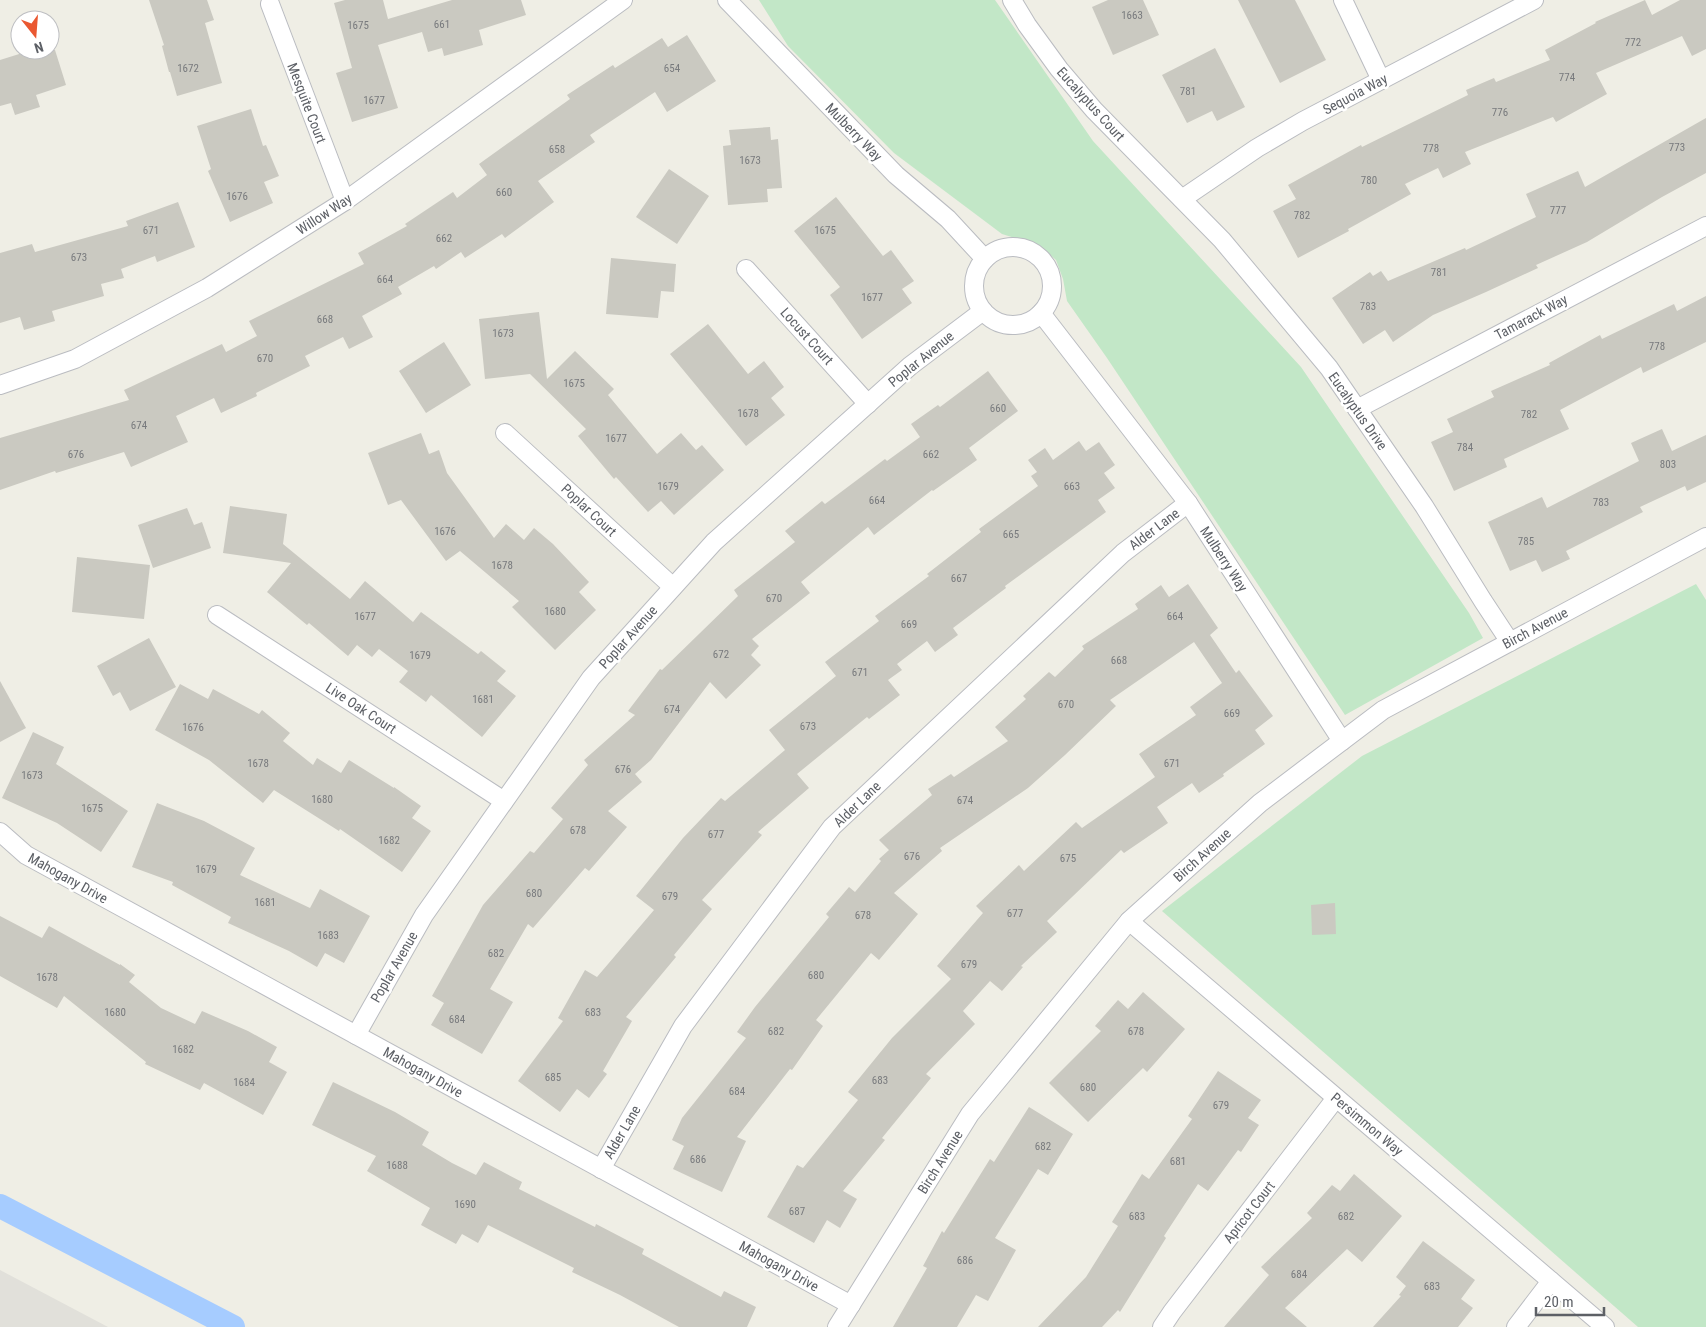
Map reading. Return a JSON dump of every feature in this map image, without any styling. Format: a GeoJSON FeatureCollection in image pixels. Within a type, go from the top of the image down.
{"type":"FeatureCollection","features":[{"type":"Feature","properties":{"kind":"street","name":"Willow Way"},"geometry":{"type":"LineString","coordinates":[[0,386],[74,359],[199,292],[345,201],[623,0]]}},
{"type":"Feature","properties":{"kind":"street","name":"Mulberry Way"},"geometry":{"type":"LineString","coordinates":[[727,0],[896,175],[948,219],[985,259]]}},
{"type":"Feature","properties":{"kind":"street","name":"Eucalyptus Court"},"geometry":{"type":"LineString","coordinates":[[1012,0],[1058,69],[1094,110],[1182,199]]}},
{"type":"Feature","properties":{"kind":"street"},"geometry":{"type":"LineString","coordinates":[[1343,0],[1381,80]]}},
{"type":"Feature","properties":{"kind":"street","name":"Sequoia Way"},"geometry":{"type":"LineString","coordinates":[[1182,199],[1256,148],[1303,121],[1534,0]]}},
{"type":"Feature","properties":{"kind":"street","name":"Mesquite Court"},"geometry":{"type":"LineString","coordinates":[[270,4],[345,201]]}},
{"type":"Feature","properties":{"kind":"street","name":"Eucalyptus Drive"},"geometry":{"type":"LineString","coordinates":[[1182,199],[1222,240],[1329,368],[1424,506],[1510,642]]}},
{"type":"Feature","properties":{"kind":"street","name":"Tamarack Way"},"geometry":{"type":"LineString","coordinates":[[1357,409],[1706,226]]}},
{"type":"Feature","properties":{"kind":"street"},"geometry":{"type":"LineString","coordinates":[[1010,247],[1029,250],[1046,264],[1053,283],[1050,301],[1041,314],[1032,321],[1018,325],[1005,324],[993,320],[983,311],[975,296],[976,275],[985,259],[991,254],[1010,247]]}},
{"type":"Feature","properties":{"kind":"street","name":"Locust Court"},"geometry":{"type":"LineString","coordinates":[[746,269],[868,404]]}},
{"type":"Feature","properties":{"kind":"street","name":"Poplar Avenue"},"geometry":{"type":"LineString","coordinates":[[356,1035],[424,915],[591,678],[714,542],[910,366],[983,311]]}},
{"type":"Feature","properties":{"kind":"street","name":"Mulberry Way"},"geometry":{"type":"LineString","coordinates":[[1041,314],[1188,503],[1342,741]]}},
{"type":"Feature","properties":{"kind":"street","name":"Poplar Court"},"geometry":{"type":"LineString","coordinates":[[505,433],[673,587]]}},
{"type":"Feature","properties":{"kind":"street","name":"Alder Lane"},"geometry":{"type":"LineString","coordinates":[[601,1169],[683,1026],[832,827],[1123,553],[1188,503]]}},
{"type":"Feature","properties":{"kind":"street","name":"Birch Avenue"},"geometry":{"type":"LineString","coordinates":[[837,1327],[970,1114],[1129,921],[1260,802],[1383,710],[1706,537]]}},
{"type":"Feature","properties":{"kind":"street","name":"Live Oak Court"},"geometry":{"type":"LineString","coordinates":[[217,615],[504,801]]}},
{"type":"Feature","properties":{"kind":"street","name":"Mahogany Drive"},"geometry":{"type":"LineString","coordinates":[[0,832],[26,855],[851,1305]]}},
{"type":"Feature","properties":{"kind":"street","name":"Persimmon Way"},"geometry":{"type":"LineString","coordinates":[[1129,921],[1605,1327]]}},
{"type":"Feature","properties":{"kind":"street","name":"Apricot Court"},"geometry":{"type":"LineString","coordinates":[[1162,1327],[1177,1304],[1336,1098]]}},
{"type":"Feature","properties":{"kind":"street"},"geometry":{"type":"LineString","coordinates":[[1516,1327],[1551,1281]]}},
{"type":"Feature","properties":{"kind":"shaded area"},"geometry":{"type":"Polygon","coordinates":[[[0,1270],[108,1327],[0,1327],[0,1270]]]}},
{"type":"Feature","properties":{"kind":"green space"},"geometry":{"type":"Polygon","coordinates":[[[759,0],[995,0],[1093,141],[1301,367],[1469,613],[1483,638],[1345,715],[1067,301],[1063,279],[1056,260],[1040,246],[1002,234],[894,153],[788,46],[759,0]]]}},
{"type":"Feature","properties":{"kind":"green space"},"geometry":{"type":"Polygon","coordinates":[[[1696,584],[1706,600],[1706,1327],[1638,1327],[1162,911],[1362,756],[1696,584]]]}},
{"type":"Feature","properties":{"kind":"building"},"geometry":{"type":"Polygon","coordinates":[[[149,0],[207,0],[214,20],[205,23],[222,83],[177,96],[162,46],[164,45],[149,0]]]}},
{"type":"Feature","properties":{"kind":"building"},"geometry":{"type":"Polygon","coordinates":[[[345,0],[383,0],[388,19],[452,0],[521,0],[526,15],[479,30],[483,45],[444,56],[442,48],[428,52],[422,32],[378,45],[398,108],[352,122],[336,73],[352,68],[334,3],[345,0]]]}},
{"type":"Feature","properties":{"kind":"building"},"geometry":{"type":"Polygon","coordinates":[[[1108,0],[1143,0],[1159,35],[1113,55],[1092,7],[1108,0]]]}},
{"type":"Feature","properties":{"kind":"building"},"geometry":{"type":"Polygon","coordinates":[[[1238,0],[1295,0],[1326,60],[1280,83],[1238,0]]]}},
{"type":"Feature","properties":{"kind":"building"},"geometry":{"type":"Polygon","coordinates":[[[1645,0],[1652,15],[1680,0],[1706,0],[1706,49],[1692,56],[1682,36],[1596,73],[1607,94],[1556,122],[1553,117],[1465,152],[1471,164],[1443,178],[1438,168],[1405,184],[1411,194],[1348,229],[1349,231],[1298,258],[1273,211],[1296,199],[1288,185],[1361,145],[1362,147],[1468,95],[1466,90],[1494,78],[1496,82],[1550,60],[1545,50],[1595,22],[1645,0]]]}},
{"type":"Feature","properties":{"kind":"building"},"geometry":{"type":"Polygon","coordinates":[[[687,35],[716,81],[667,112],[655,92],[590,135],[595,142],[538,181],[554,202],[505,238],[502,234],[465,258],[461,252],[436,269],[434,266],[398,287],[402,294],[362,316],[373,337],[349,349],[343,337],[305,356],[310,366],[256,393],[257,396],[221,413],[214,398],[176,416],[188,442],[131,467],[124,452],[56,473],[55,471],[0,490],[0,438],[129,400],[124,390],[222,344],[226,352],[257,336],[249,321],[364,264],[358,253],[407,226],[405,224],[453,192],[457,198],[487,175],[479,164],[570,99],[567,95],[613,65],[615,68],[662,38],[668,47],[687,35]]]}},
{"type":"Feature","properties":{"kind":"building"},"geometry":{"type":"Polygon","coordinates":[[[1215,48],[1245,107],[1217,121],[1212,111],[1187,123],[1162,75],[1215,48]]]}},
{"type":"Feature","properties":{"kind":"building"},"geometry":{"type":"Polygon","coordinates":[[[10,57],[10,60],[58,60],[66,85],[36,95],[40,107],[15,115],[11,103],[0,106],[0,60],[10,57]]]}},
{"type":"Feature","properties":{"kind":"building"},"geometry":{"type":"Polygon","coordinates":[[[251,109],[263,146],[266,145],[279,176],[264,182],[273,203],[230,222],[208,171],[211,169],[197,126],[251,109]]]}},
{"type":"Feature","properties":{"kind":"building"},"geometry":{"type":"Polygon","coordinates":[[[1706,118],[1706,173],[1587,242],[1536,265],[1538,268],[1433,315],[1393,342],[1385,330],[1363,344],[1332,298],[1370,272],[1373,276],[1381,271],[1388,281],[1465,248],[1466,250],[1536,217],[1526,194],[1578,171],[1585,187],[1706,118]]]}},
{"type":"Feature","properties":{"kind":"building"},"geometry":{"type":"Polygon","coordinates":[[[770,127],[771,140],[778,139],[782,188],[767,189],[768,202],[728,205],[723,146],[731,145],[729,130],[770,127]]]}},
{"type":"Feature","properties":{"kind":"building"},"geometry":{"type":"Polygon","coordinates":[[[669,169],[709,196],[677,244],[636,217],[669,169]]]}},
{"type":"Feature","properties":{"kind":"building"},"geometry":{"type":"Polygon","coordinates":[[[836,197],[883,256],[891,250],[914,281],[902,289],[912,303],[862,339],[830,295],[840,287],[794,231],[836,197]]]}},
{"type":"Feature","properties":{"kind":"building"},"geometry":{"type":"Polygon","coordinates":[[[178,202],[195,247],[157,262],[155,256],[121,269],[124,278],[101,284],[104,296],[52,311],[55,321],[24,330],[20,317],[0,323],[0,253],[32,244],[35,252],[128,226],[126,221],[178,202]]]}},
{"type":"Feature","properties":{"kind":"building"},"geometry":{"type":"Polygon","coordinates":[[[611,258],[676,264],[674,292],[661,291],[658,318],[606,314],[611,258]]]}},
{"type":"Feature","properties":{"kind":"building"},"geometry":{"type":"Polygon","coordinates":[[[1706,296],[1706,342],[1643,373],[1641,367],[1560,410],[1569,429],[1504,459],[1507,467],[1454,491],[1431,442],[1453,432],[1447,419],[1494,397],[1491,391],[1550,365],[1549,363],[1600,335],[1602,339],[1674,304],[1677,311],[1706,296]]]}},
{"type":"Feature","properties":{"kind":"building"},"geometry":{"type":"Polygon","coordinates":[[[539,312],[547,379],[575,351],[614,389],[608,395],[657,454],[681,433],[696,450],[702,445],[724,470],[674,515],[661,501],[648,512],[616,477],[614,479],[578,436],[586,429],[530,374],[485,379],[479,319],[539,312]]]}},
{"type":"Feature","properties":{"kind":"building"},"geometry":{"type":"Polygon","coordinates":[[[708,324],[748,374],[764,361],[784,387],[771,398],[785,415],[746,446],[670,354],[708,324]]]}},
{"type":"Feature","properties":{"kind":"building"},"geometry":{"type":"Polygon","coordinates":[[[444,342],[471,385],[426,413],[399,371],[444,342]]]}},
{"type":"Feature","properties":{"kind":"building"},"geometry":{"type":"Polygon","coordinates":[[[988,371],[1018,411],[969,448],[977,460],[932,490],[874,535],[868,527],[801,582],[810,593],[752,639],[759,646],[751,655],[761,665],[726,699],[710,682],[651,760],[635,774],[642,782],[608,811],[627,827],[589,871],[585,868],[533,928],[528,924],[490,989],[513,1002],[482,1054],[431,1025],[444,1003],[432,996],[483,905],[530,851],[534,853],[563,819],[551,808],[588,765],[584,760],[635,715],[628,711],[660,669],[662,670],[738,596],[734,590],[795,542],[785,531],[822,501],[825,504],[885,459],[887,461],[920,437],[911,424],[938,405],[940,407],[988,371]]]}},
{"type":"Feature","properties":{"kind":"building"},"geometry":{"type":"Polygon","coordinates":[[[1662,429],[1672,451],[1706,435],[1706,482],[1687,491],[1685,486],[1640,507],[1643,512],[1566,551],[1570,559],[1542,572],[1536,560],[1510,571],[1488,522],[1542,497],[1547,508],[1639,461],[1631,443],[1662,429]]]}},
{"type":"Feature","properties":{"kind":"building"},"geometry":{"type":"Polygon","coordinates":[[[421,433],[429,454],[439,450],[447,473],[494,538],[506,524],[524,540],[534,528],[553,544],[589,582],[579,592],[596,610],[555,650],[512,607],[519,601],[460,551],[446,561],[401,500],[388,505],[368,453],[421,433]]]}},
{"type":"Feature","properties":{"kind":"building"},"geometry":{"type":"Polygon","coordinates":[[[1079,441],[1086,451],[1099,442],[1115,465],[1104,473],[1115,488],[1098,500],[1106,512],[1005,586],[1006,588],[953,628],[958,635],[935,652],[927,641],[897,664],[902,670],[888,680],[900,695],[869,719],[867,717],[797,774],[809,788],[758,832],[762,835],[702,900],[712,909],[674,955],[676,957],[626,1017],[632,1021],[603,1071],[607,1074],[589,1098],[577,1089],[560,1112],[518,1081],[563,1021],[558,1018],[585,970],[597,977],[654,910],[636,896],[683,838],[721,798],[725,801],[785,750],[769,730],[836,676],[825,662],[879,621],[875,616],[929,576],[927,574],[981,532],[979,529],[1038,486],[1031,476],[1037,472],[1028,460],[1045,448],[1053,460],[1079,441]]]}},
{"type":"Feature","properties":{"kind":"building"},"geometry":{"type":"Polygon","coordinates":[[[230,506],[287,514],[283,544],[350,599],[365,581],[413,622],[421,612],[478,654],[481,651],[506,671],[497,681],[516,696],[482,737],[431,695],[426,702],[399,682],[408,671],[379,649],[372,657],[357,645],[348,656],[309,623],[307,625],[267,592],[291,563],[223,553],[230,506]]]}},
{"type":"Feature","properties":{"kind":"building"},"geometry":{"type":"Polygon","coordinates":[[[187,508],[194,525],[202,522],[211,548],[153,568],[138,525],[187,508]]]}},
{"type":"Feature","properties":{"kind":"building"},"geometry":{"type":"Polygon","coordinates":[[[77,557],[150,565],[144,619],[72,612],[77,557]]]}},
{"type":"Feature","properties":{"kind":"building"},"geometry":{"type":"Polygon","coordinates":[[[1188,584],[1218,628],[1210,635],[1236,673],[1239,670],[1273,716],[1255,730],[1265,744],[1199,793],[1192,783],[1157,807],[1168,823],[1124,853],[1121,850],[1047,921],[1057,932],[1021,966],[1023,967],[1002,991],[990,981],[963,1011],[975,1024],[926,1074],[931,1078],[882,1138],[885,1140],[843,1191],[857,1199],[840,1228],[827,1220],[814,1243],[767,1217],[797,1165],[803,1168],[858,1100],[848,1092],[892,1038],[951,979],[937,966],[983,913],[976,906],[1019,865],[1024,871],[1076,822],[1082,828],[1155,777],[1139,754],[1196,715],[1190,707],[1222,683],[1194,642],[1110,700],[1116,706],[1065,755],[1028,788],[940,848],[942,851],[894,893],[918,914],[879,960],[871,953],[816,1020],[823,1026],[792,1070],[790,1069],[737,1137],[746,1141],[722,1192],[673,1169],[684,1146],[672,1140],[682,1118],[746,1038],[737,1032],[755,1007],[829,917],[826,914],[849,887],[855,892],[881,861],[879,859],[889,850],[879,840],[932,795],[928,789],[951,774],[954,777],[1008,741],[995,727],[1026,699],[1023,696],[1049,672],[1055,677],[1084,649],[1082,646],[1138,609],[1135,604],[1161,585],[1169,597],[1188,584]]]}},
{"type":"Feature","properties":{"kind":"building"},"geometry":{"type":"Polygon","coordinates":[[[149,638],[176,687],[130,711],[120,692],[113,696],[97,666],[149,638]]]}},
{"type":"Feature","properties":{"kind":"building"},"geometry":{"type":"Polygon","coordinates":[[[0,681],[26,728],[0,742],[0,681]]]}},
{"type":"Feature","properties":{"kind":"building"},"geometry":{"type":"Polygon","coordinates":[[[180,684],[208,699],[213,689],[259,714],[262,710],[290,733],[283,741],[313,765],[317,758],[341,773],[349,760],[421,806],[412,818],[431,831],[402,872],[340,829],[339,831],[274,790],[263,803],[209,760],[155,730],[180,684]]]}},
{"type":"Feature","properties":{"kind":"building"},"geometry":{"type":"Polygon","coordinates":[[[33,732],[64,747],[56,764],[128,811],[101,852],[57,823],[2,798],[33,732]]]}},
{"type":"Feature","properties":{"kind":"building"},"geometry":{"type":"Polygon","coordinates":[[[157,803],[204,821],[255,848],[240,875],[310,908],[320,889],[370,916],[344,963],[325,953],[317,967],[289,951],[228,923],[231,917],[172,885],[173,882],[132,867],[157,803]]]}},
{"type":"Feature","properties":{"kind":"building"},"geometry":{"type":"Polygon","coordinates":[[[1335,903],[1336,934],[1312,935],[1311,905],[1335,903]]]}},
{"type":"Feature","properties":{"kind":"building"},"geometry":{"type":"Polygon","coordinates":[[[0,916],[42,938],[49,926],[120,964],[135,975],[129,982],[161,1008],[195,1024],[202,1011],[248,1031],[277,1047],[269,1062],[287,1072],[263,1115],[204,1083],[200,1090],[145,1064],[146,1062],[64,996],[57,1008],[0,976],[0,916]]]}},
{"type":"Feature","properties":{"kind":"building"},"geometry":{"type":"Polygon","coordinates":[[[1143,992],[1185,1029],[1147,1072],[1143,1068],[1088,1122],[1049,1083],[1101,1031],[1095,1026],[1118,1000],[1128,1009],[1143,992]]]}},
{"type":"Feature","properties":{"kind":"building"},"geometry":{"type":"Polygon","coordinates":[[[1218,1071],[1261,1100],[1248,1118],[1259,1125],[1241,1152],[1238,1150],[1208,1191],[1198,1184],[1164,1236],[1166,1238],[1120,1312],[1118,1310],[1102,1327],[1038,1327],[1086,1277],[1118,1226],[1112,1222],[1142,1174],[1149,1179],[1192,1119],[1188,1116],[1218,1071]]]}},
{"type":"Feature","properties":{"kind":"building"},"geometry":{"type":"Polygon","coordinates":[[[333,1082],[395,1112],[429,1132],[422,1145],[452,1163],[476,1175],[484,1162],[522,1182],[519,1189],[595,1227],[596,1224],[644,1249],[642,1254],[721,1297],[724,1291],[756,1307],[747,1327],[679,1327],[572,1272],[574,1268],[488,1225],[478,1243],[462,1234],[456,1244],[421,1225],[430,1208],[367,1171],[376,1156],[312,1125],[333,1082]]]}},
{"type":"Feature","properties":{"kind":"building"},"geometry":{"type":"Polygon","coordinates":[[[1029,1107],[1073,1134],[1048,1175],[1038,1169],[995,1238],[1016,1250],[988,1301],[976,1295],[957,1327],[893,1327],[927,1268],[923,1266],[942,1231],[944,1233],[990,1159],[994,1162],[1029,1107]]]}},
{"type":"Feature","properties":{"kind":"building"},"geometry":{"type":"Polygon","coordinates":[[[1354,1174],[1402,1216],[1362,1262],[1347,1249],[1285,1308],[1307,1327],[1224,1327],[1269,1275],[1261,1267],[1312,1218],[1307,1213],[1332,1185],[1340,1191],[1354,1174]]]}},
{"type":"Feature","properties":{"kind":"building"},"geometry":{"type":"Polygon","coordinates":[[[1423,1241],[1475,1280],[1461,1299],[1473,1308],[1458,1327],[1373,1327],[1401,1296],[1399,1295],[1406,1286],[1396,1277],[1423,1241]]]}},
{"type":"Feature","properties":{"kind":"waterway"},"geometry":{"type":"LineString","coordinates":[[0,1206],[233,1327]]}}]}
